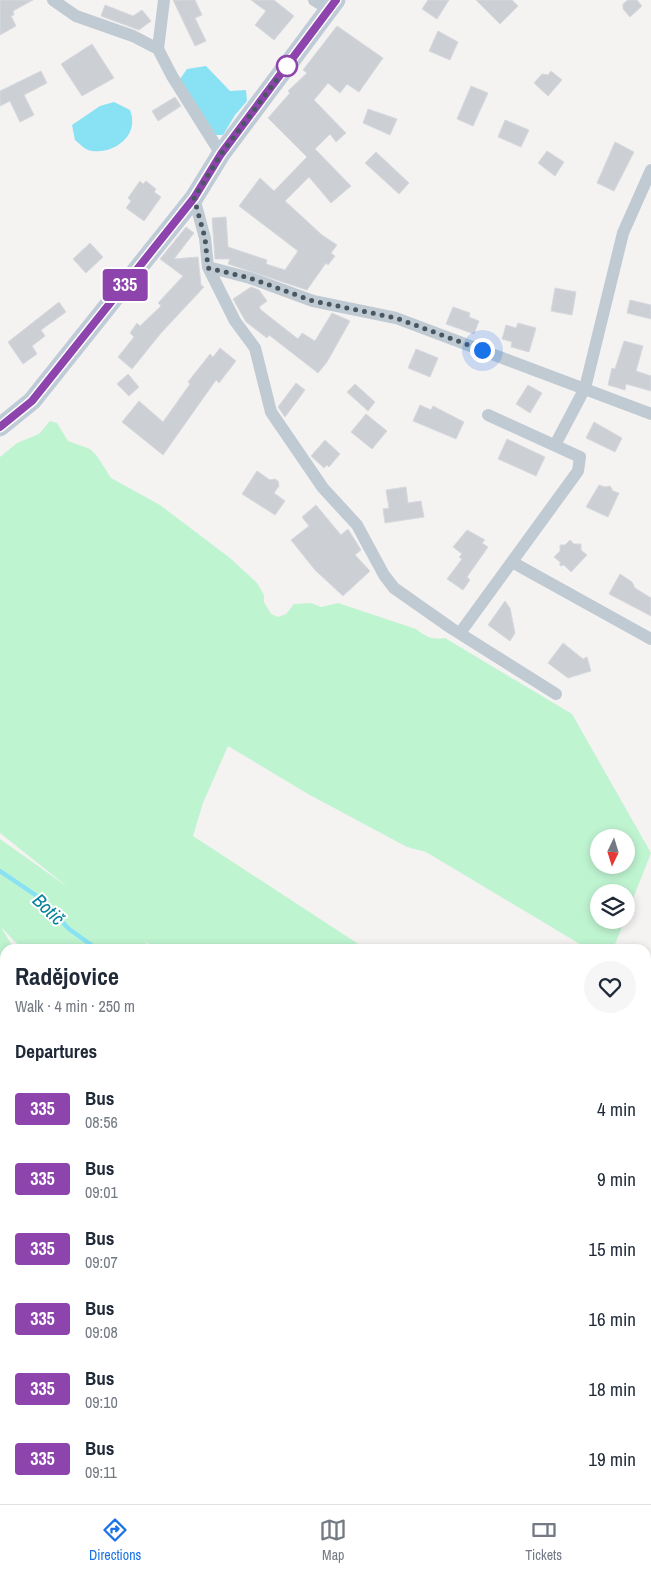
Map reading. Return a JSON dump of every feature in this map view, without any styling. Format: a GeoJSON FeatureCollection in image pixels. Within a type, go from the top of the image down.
{"type":"FeatureCollection","features":[{"type":"Feature","properties":{"kind":"street"},"geometry":{"type":"LineString","coordinates":[[53,0],[76,16],[133,36],[158,49]]}},
{"type":"Feature","properties":{"kind":"street"},"geometry":{"type":"LineString","coordinates":[[164,0],[158,49],[172,76],[221,154]]}},
{"type":"Feature","properties":{"kind":"street"},"geometry":{"type":"LineString","coordinates":[[0,428],[32,401],[194,198],[221,154],[326,3]]}},
{"type":"Feature","properties":{"kind":"street"},"geometry":{"type":"LineString","coordinates":[[555,446],[585,388],[623,233],[651,170]]}},
{"type":"Feature","properties":{"kind":"street"},"geometry":{"type":"LineString","coordinates":[[194,198],[205,238],[208,268],[234,322],[255,348],[271,412],[323,488],[357,525],[384,575],[394,588],[460,633],[556,694]]}},
{"type":"Feature","properties":{"kind":"street"},"geometry":{"type":"LineString","coordinates":[[208,268],[250,278],[313,301],[396,318],[651,414]]}},
{"type":"Feature","properties":{"kind":"street"},"geometry":{"type":"LineString","coordinates":[[460,633],[578,471],[580,456],[488,415]]}},
{"type":"Feature","properties":{"kind":"street"},"geometry":{"type":"LineString","coordinates":[[512,562],[651,639]]}},
{"type":"Feature","properties":{"kind":"green space"},"geometry":{"type":"Polygon","coordinates":[[[50,421],[57,423],[68,441],[90,449],[97,456],[111,478],[160,505],[230,558],[257,583],[271,614],[278,617],[286,614],[294,604],[311,603],[321,607],[338,603],[416,629],[429,637],[436,639],[445,638],[572,714],[651,853],[635,893],[635,884],[590,884],[590,929],[621,929],[615,944],[580,944],[426,852],[407,847],[308,794],[228,746],[203,803],[193,836],[358,944],[149,944],[144,941],[147,944],[17,944],[1,927],[11,944],[0,944],[0,839],[69,888],[0,833],[0,457],[17,443],[39,434],[50,421]]]}},
{"type":"Feature","properties":{"kind":"water"},"geometry":{"type":"Polygon","coordinates":[[[206,66],[230,91],[246,90],[247,101],[235,115],[223,135],[216,135],[180,79],[187,69],[206,66]]]}},
{"type":"Feature","properties":{"kind":"water"},"geometry":{"type":"Polygon","coordinates":[[[114,102],[130,110],[132,127],[123,141],[109,149],[92,151],[75,140],[72,125],[100,106],[114,102]]]}},
{"type":"Feature","properties":{"kind":"building"},"geometry":{"type":"Polygon","coordinates":[[[0,0],[33,0],[13,11],[14,15],[11,16],[16,26],[0,35],[0,0]]]}},
{"type":"Feature","properties":{"kind":"building"},"geometry":{"type":"Polygon","coordinates":[[[173,0],[195,0],[202,15],[195,18],[206,41],[195,46],[173,0]]]}},
{"type":"Feature","properties":{"kind":"building"},"geometry":{"type":"Polygon","coordinates":[[[251,0],[274,0],[294,16],[274,40],[255,25],[266,11],[251,0]]]}},
{"type":"Feature","properties":{"kind":"building"},"geometry":{"type":"Polygon","coordinates":[[[428,0],[449,0],[437,19],[422,9],[428,0]]]}},
{"type":"Feature","properties":{"kind":"building"},"geometry":{"type":"Polygon","coordinates":[[[476,0],[512,0],[518,6],[500,24],[476,0]]]}},
{"type":"Feature","properties":{"kind":"building"},"geometry":{"type":"Polygon","coordinates":[[[628,0],[637,0],[642,6],[630,17],[623,9],[623,4],[628,0]]]}},
{"type":"Feature","properties":{"kind":"building"},"geometry":{"type":"Polygon","coordinates":[[[105,5],[133,16],[142,10],[151,21],[139,30],[101,16],[105,5]]]}},
{"type":"Feature","properties":{"kind":"building"},"geometry":{"type":"Polygon","coordinates":[[[337,26],[383,58],[359,92],[347,84],[340,93],[328,83],[314,100],[346,133],[336,142],[330,134],[315,149],[351,186],[331,203],[309,177],[285,201],[322,235],[337,245],[331,253],[335,256],[328,265],[326,263],[307,290],[228,264],[230,259],[215,259],[212,218],[226,217],[228,247],[267,260],[266,264],[285,270],[298,251],[239,206],[260,178],[274,191],[307,157],[268,118],[290,93],[288,91],[307,73],[303,70],[337,26]]]}},
{"type":"Feature","properties":{"kind":"building"},"geometry":{"type":"Polygon","coordinates":[[[438,31],[458,42],[450,60],[429,51],[438,31]]]}},
{"type":"Feature","properties":{"kind":"building"},"geometry":{"type":"Polygon","coordinates":[[[92,44],[114,78],[82,96],[61,64],[92,44]]]}},
{"type":"Feature","properties":{"kind":"building"},"geometry":{"type":"Polygon","coordinates":[[[41,71],[47,83],[24,95],[34,115],[20,122],[10,101],[0,106],[0,91],[41,71]]]}},
{"type":"Feature","properties":{"kind":"building"},"geometry":{"type":"Polygon","coordinates":[[[551,71],[562,80],[548,96],[534,83],[542,74],[548,75],[551,71]]]}},
{"type":"Feature","properties":{"kind":"building"},"geometry":{"type":"Polygon","coordinates":[[[471,86],[488,93],[473,126],[457,119],[471,86]]]}},
{"type":"Feature","properties":{"kind":"building"},"geometry":{"type":"Polygon","coordinates":[[[175,97],[181,106],[158,121],[152,111],[175,97]]]}},
{"type":"Feature","properties":{"kind":"building"},"geometry":{"type":"Polygon","coordinates":[[[368,109],[397,119],[390,135],[363,123],[368,109]]]}},
{"type":"Feature","properties":{"kind":"building"},"geometry":{"type":"Polygon","coordinates":[[[505,120],[529,130],[521,147],[498,137],[505,120]]]}},
{"type":"Feature","properties":{"kind":"building"},"geometry":{"type":"Polygon","coordinates":[[[615,142],[634,152],[614,191],[597,183],[615,142]]]}},
{"type":"Feature","properties":{"kind":"building"},"geometry":{"type":"Polygon","coordinates":[[[547,151],[564,162],[555,176],[538,163],[547,151]]]}},
{"type":"Feature","properties":{"kind":"building"},"geometry":{"type":"Polygon","coordinates":[[[376,152],[409,183],[399,194],[365,163],[376,152]]]}},
{"type":"Feature","properties":{"kind":"building"},"geometry":{"type":"Polygon","coordinates":[[[140,181],[143,184],[146,181],[156,189],[154,192],[161,197],[144,221],[126,208],[131,201],[128,198],[140,181]]]}},
{"type":"Feature","properties":{"kind":"building"},"geometry":{"type":"Polygon","coordinates":[[[186,227],[194,233],[174,259],[198,257],[201,285],[204,287],[161,333],[132,369],[118,357],[134,337],[130,333],[137,323],[140,326],[161,306],[158,303],[183,276],[160,259],[186,227]]]}},
{"type":"Feature","properties":{"kind":"building"},"geometry":{"type":"Polygon","coordinates":[[[90,243],[103,257],[86,273],[73,259],[90,243]]]}},
{"type":"Feature","properties":{"kind":"building"},"geometry":{"type":"Polygon","coordinates":[[[251,287],[259,290],[267,301],[259,307],[261,310],[298,339],[302,333],[315,341],[332,313],[350,321],[327,362],[318,373],[269,335],[267,338],[246,322],[233,299],[251,287]]]}},
{"type":"Feature","properties":{"kind":"building"},"geometry":{"type":"Polygon","coordinates":[[[555,288],[576,292],[572,315],[551,311],[555,288]]]}},
{"type":"Feature","properties":{"kind":"building"},"geometry":{"type":"Polygon","coordinates":[[[630,300],[651,305],[651,319],[627,313],[630,300]]]}},
{"type":"Feature","properties":{"kind":"building"},"geometry":{"type":"Polygon","coordinates":[[[59,302],[66,312],[41,330],[45,336],[32,346],[37,354],[23,364],[8,342],[59,302]]]}},
{"type":"Feature","properties":{"kind":"building"},"geometry":{"type":"Polygon","coordinates":[[[453,307],[470,313],[469,317],[479,321],[474,334],[446,324],[453,307]]]}},
{"type":"Feature","properties":{"kind":"building"},"geometry":{"type":"Polygon","coordinates":[[[518,323],[536,328],[529,352],[511,347],[512,342],[502,339],[506,325],[516,328],[518,323]]]}},
{"type":"Feature","properties":{"kind":"building"},"geometry":{"type":"Polygon","coordinates":[[[624,341],[643,346],[636,371],[651,376],[651,391],[626,384],[625,390],[608,385],[612,368],[615,369],[624,341]]]}},
{"type":"Feature","properties":{"kind":"building"},"geometry":{"type":"Polygon","coordinates":[[[220,348],[236,361],[219,383],[216,380],[163,455],[122,422],[139,401],[163,422],[190,384],[188,382],[210,354],[213,357],[220,348]]]}},
{"type":"Feature","properties":{"kind":"building"},"geometry":{"type":"Polygon","coordinates":[[[416,349],[438,358],[430,377],[408,368],[416,349]]]}},
{"type":"Feature","properties":{"kind":"building"},"geometry":{"type":"Polygon","coordinates":[[[128,374],[139,387],[129,396],[117,384],[128,374]]]}},
{"type":"Feature","properties":{"kind":"building"},"geometry":{"type":"Polygon","coordinates":[[[296,383],[305,390],[285,417],[278,407],[296,383]]]}},
{"type":"Feature","properties":{"kind":"building"},"geometry":{"type":"Polygon","coordinates":[[[355,384],[375,402],[368,411],[347,392],[355,384]]]}},
{"type":"Feature","properties":{"kind":"building"},"geometry":{"type":"Polygon","coordinates":[[[528,385],[542,393],[530,413],[516,404],[528,385]]]}},
{"type":"Feature","properties":{"kind":"building"},"geometry":{"type":"Polygon","coordinates":[[[420,405],[431,410],[433,406],[464,422],[456,439],[413,421],[420,405]]]}},
{"type":"Feature","properties":{"kind":"building"},"geometry":{"type":"Polygon","coordinates":[[[366,414],[387,431],[372,449],[351,432],[366,414]]]}},
{"type":"Feature","properties":{"kind":"building"},"geometry":{"type":"Polygon","coordinates":[[[594,422],[622,438],[615,452],[586,438],[594,422]]]}},
{"type":"Feature","properties":{"kind":"building"},"geometry":{"type":"Polygon","coordinates":[[[507,439],[545,457],[536,476],[498,459],[507,439]]]}},
{"type":"Feature","properties":{"kind":"building"},"geometry":{"type":"Polygon","coordinates":[[[325,440],[340,454],[329,467],[327,465],[324,468],[311,456],[325,440]]]}},
{"type":"Feature","properties":{"kind":"building"},"geometry":{"type":"Polygon","coordinates":[[[257,471],[270,480],[275,479],[278,481],[279,486],[274,493],[285,501],[275,515],[242,494],[257,471]]]}},
{"type":"Feature","properties":{"kind":"building"},"geometry":{"type":"Polygon","coordinates":[[[599,485],[610,486],[613,491],[619,493],[608,517],[586,507],[599,485]]]}},
{"type":"Feature","properties":{"kind":"building"},"geometry":{"type":"Polygon","coordinates":[[[406,487],[408,503],[421,501],[424,517],[385,523],[383,509],[389,508],[386,490],[406,487]]]}},
{"type":"Feature","properties":{"kind":"building"},"geometry":{"type":"Polygon","coordinates":[[[316,505],[341,535],[348,529],[361,550],[355,555],[370,571],[343,596],[315,570],[291,540],[309,526],[302,517],[316,505]]]}},
{"type":"Feature","properties":{"kind":"building"},"geometry":{"type":"Polygon","coordinates":[[[467,530],[485,540],[482,543],[488,547],[467,577],[470,580],[463,590],[447,579],[462,559],[459,557],[462,554],[453,547],[467,530]]]}},
{"type":"Feature","properties":{"kind":"building"},"geometry":{"type":"Polygon","coordinates":[[[570,540],[574,544],[581,544],[581,550],[587,555],[571,572],[564,565],[560,566],[560,562],[554,557],[560,551],[560,545],[565,545],[570,540]]]}},
{"type":"Feature","properties":{"kind":"building"},"geometry":{"type":"Polygon","coordinates":[[[620,574],[632,582],[635,588],[651,598],[651,616],[609,594],[620,574]]]}},
{"type":"Feature","properties":{"kind":"building"},"geometry":{"type":"Polygon","coordinates":[[[505,601],[510,608],[515,633],[510,641],[488,625],[505,601]]]}},
{"type":"Feature","properties":{"kind":"building"},"geometry":{"type":"Polygon","coordinates":[[[563,643],[583,659],[587,657],[591,671],[568,678],[548,663],[563,643]]]}},
{"type":"Feature","properties":{"kind":"waterway","name":"Botič"},"geometry":{"type":"LineString","coordinates":[[0,871],[37,896],[69,929],[90,944]]}},
{"type":"Feature","properties":{"kind":"bus line","name":"335"},"geometry":{"type":"LineString","coordinates":[[0,427],[32,401],[194,198],[221,154],[336,0]]}},
{"type":"Feature","properties":{"kind":"route"},"geometry":{"type":"LineString","coordinates":[[287,66],[221,154],[194,198],[205,238],[208,268],[250,278],[313,301],[396,318],[482,350]]}}]}
